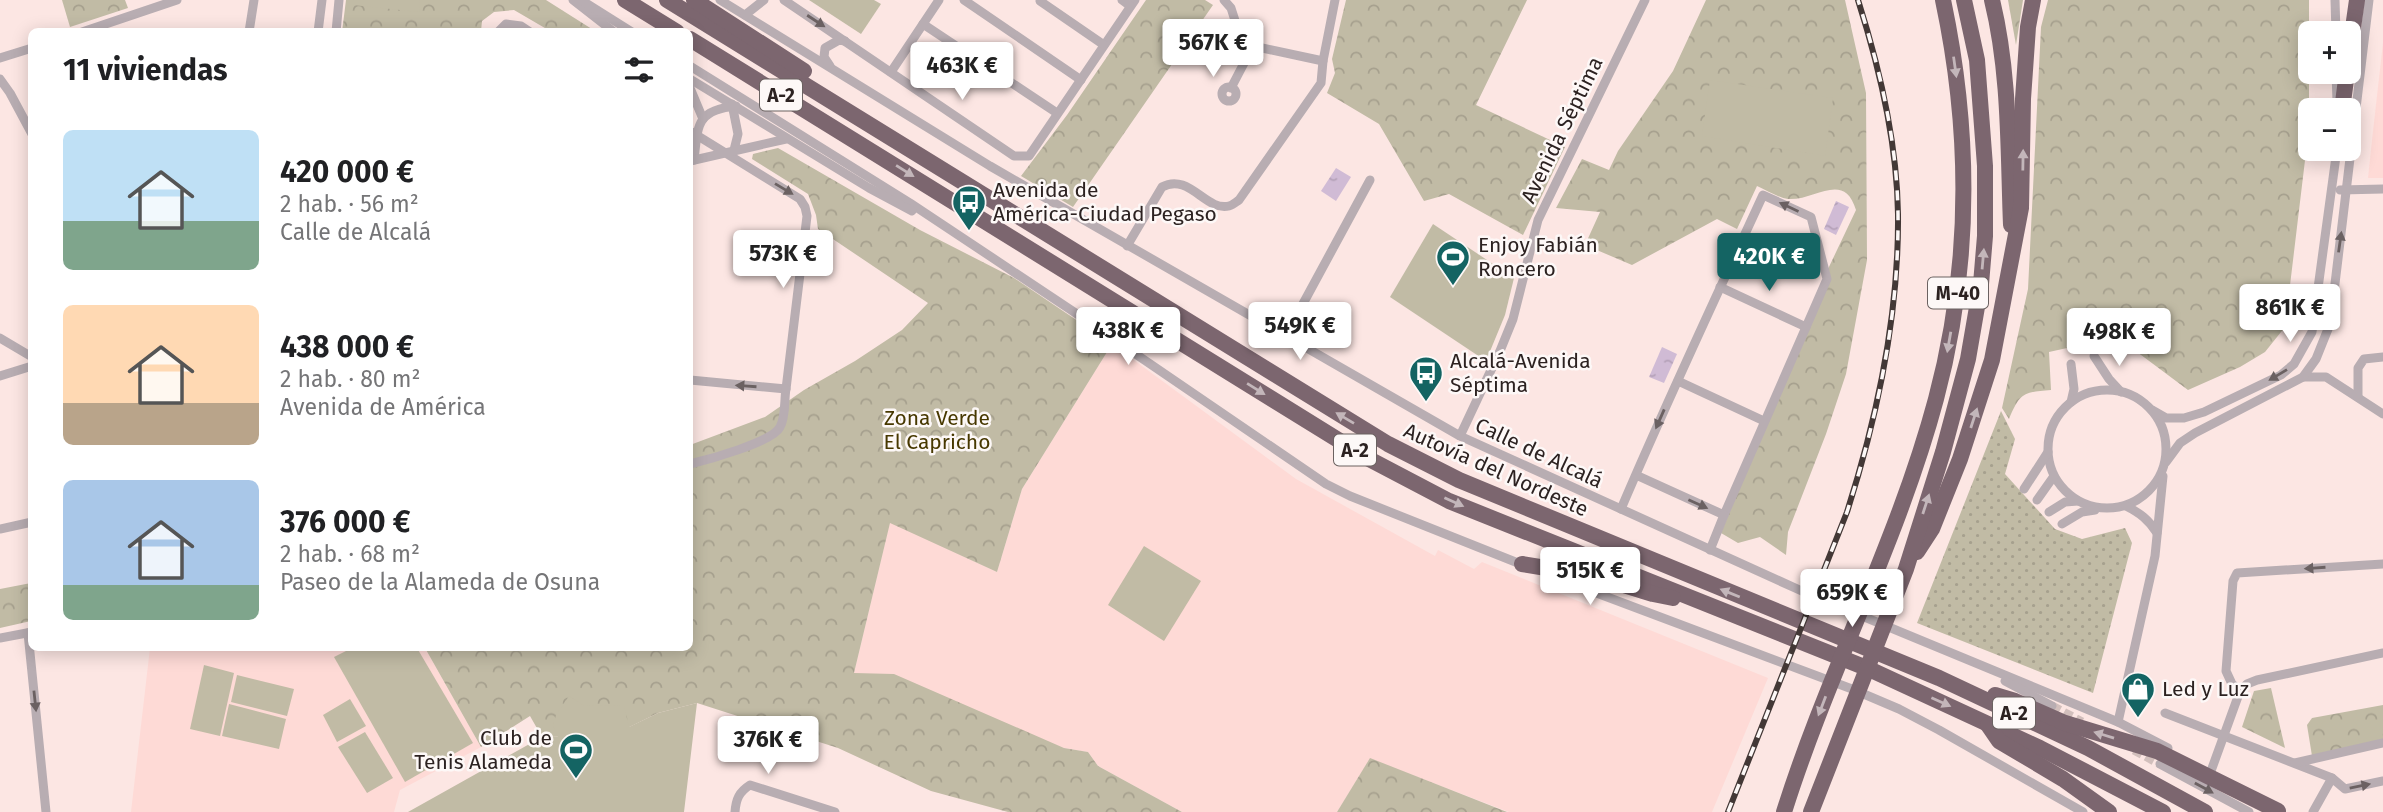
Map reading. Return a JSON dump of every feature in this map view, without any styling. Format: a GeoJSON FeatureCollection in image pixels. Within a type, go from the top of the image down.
{"type":"FeatureCollection","features":[{"type":"Feature","properties":{"kind":"highway"},"geometry":{"type":"LineString","coordinates":[[625,0],[670,28]]}},
{"type":"Feature","properties":{"kind":"highway","name":"Autovía del Nordeste"},"geometry":{"type":"LineString","coordinates":[[667,0],[1388,444],[1459,480],[1939,678],[2088,748],[2205,812]]}},
{"type":"Feature","properties":{"kind":"highway"},"geometry":{"type":"LineString","coordinates":[[694,0],[833,90],[1148,285],[1165,307]]}},
{"type":"Feature","properties":{"kind":"highway","name":"M-40"},"geometry":{"type":"LineString","coordinates":[[1784,812],[1922,445],[1948,353],[1960,280],[1964,164],[1959,100],[1943,0]]}},
{"type":"Feature","properties":{"kind":"highway","name":"M-40"},"geometry":{"type":"LineString","coordinates":[[1811,812],[1906,569],[1968,359],[1981,284],[1985,236],[1983,125],[1977,60],[1964,0]]}},
{"type":"Feature","properties":{"kind":"highway"},"geometry":{"type":"LineString","coordinates":[[1992,0],[1998,25],[2005,97],[2011,252]]}},
{"type":"Feature","properties":{"kind":"highway"},"geometry":{"type":"LineString","coordinates":[[1906,569],[1932,529],[1961,459],[1992,359],[2021,208],[2024,87],[2028,27],[2033,0]]}},
{"type":"Feature","properties":{"kind":"highway"},"geometry":{"type":"LineString","coordinates":[[2354,21],[2357,0]]}},
{"type":"Feature","properties":{"kind":"highway","name":"Autovía del Nordeste"},"geometry":{"type":"LineString","coordinates":[[693,41],[1369,458],[1449,501],[1824,650],[1987,723],[2087,771],[2163,812]]}},
{"type":"Feature","properties":{"kind":"highway"},"geometry":{"type":"LineString","coordinates":[[1522,564],[1585,574],[1653,594],[1703,603]]}},
{"type":"Feature","properties":{"kind":"highway"},"geometry":{"type":"LineString","coordinates":[[1939,678],[2015,701],[2064,723],[2157,751],[2280,811]]}},
{"type":"Feature","properties":{"kind":"highway"},"geometry":{"type":"LineString","coordinates":[[1987,723],[1999,741],[2063,779],[2109,812]]}},
{"type":"Feature","properties":{"kind":"street"},"geometry":{"type":"LineString","coordinates":[[94,28],[177,0]]}},
{"type":"Feature","properties":{"kind":"street"},"geometry":{"type":"LineString","coordinates":[[250,28],[254,0]]}},
{"type":"Feature","properties":{"kind":"street"},"geometry":{"type":"LineString","coordinates":[[318,28],[322,0]]}},
{"type":"Feature","properties":{"kind":"street"},"geometry":{"type":"LineString","coordinates":[[336,28],[339,0]]}},
{"type":"Feature","properties":{"kind":"street"},"geometry":{"type":"LineString","coordinates":[[573,0],[609,28]]}},
{"type":"Feature","properties":{"kind":"street"},"geometry":{"type":"LineString","coordinates":[[581,0],[626,28]]}},
{"type":"Feature","properties":{"kind":"street","name":"Calle de Alcalá"},"geometry":{"type":"LineString","coordinates":[[720,0],[990,166],[1460,436],[1710,550],[2118,722],[2280,811]]}},
{"type":"Feature","properties":{"kind":"street"},"geometry":{"type":"LineString","coordinates":[[745,15],[764,0]]}},
{"type":"Feature","properties":{"kind":"street"},"geometry":{"type":"LineString","coordinates":[[784,0],[1014,156],[1029,156],[1104,45],[1129,2]]}},
{"type":"Feature","properties":{"kind":"street"},"geometry":{"type":"LineString","coordinates":[[891,72],[939,0]]}},
{"type":"Feature","properties":{"kind":"street"},"geometry":{"type":"LineString","coordinates":[[964,0],[1080,80]]}},
{"type":"Feature","properties":{"kind":"street"},"geometry":{"type":"LineString","coordinates":[[1224,0],[1230,8],[1239,33],[1253,46],[1324,61]]}},
{"type":"Feature","properties":{"kind":"street"},"geometry":{"type":"LineString","coordinates":[[1127,246],[1162,187],[1170,183],[1179,183],[1220,205],[1229,206],[1239,200],[1321,83],[1335,0]]}},
{"type":"Feature","properties":{"kind":"street","name":"Avenida Séptima"},"geometry":{"type":"LineString","coordinates":[[1460,436],[1513,319],[1538,220],[1645,0]]}},
{"type":"Feature","properties":{"kind":"street"},"geometry":{"type":"LineString","coordinates":[[2335,0],[2336,21]]}},
{"type":"Feature","properties":{"kind":"street"},"geometry":{"type":"LineString","coordinates":[[2062,524],[2082,512],[2126,506],[2148,493],[2180,443],[2303,377],[2316,359],[2328,329],[2369,0]]}},
{"type":"Feature","properties":{"kind":"street"},"geometry":{"type":"LineString","coordinates":[[1040,1],[1104,45]]}},
{"type":"Feature","properties":{"kind":"street"},"geometry":{"type":"LineString","coordinates":[[502,28],[506,24],[525,28]]}},
{"type":"Feature","properties":{"kind":"street"},"geometry":{"type":"LineString","coordinates":[[923,24],[1057,113]]}},
{"type":"Feature","properties":{"kind":"street"},"geometry":{"type":"LineString","coordinates":[[831,68],[824,57],[825,48],[839,40],[848,41]]}},
{"type":"Feature","properties":{"kind":"street"},"geometry":{"type":"LineString","coordinates":[[1231,88],[1253,46]]}},
{"type":"Feature","properties":{"kind":"street"},"geometry":{"type":"LineString","coordinates":[[0,58],[28,49]]}},
{"type":"Feature","properties":{"kind":"street"},"geometry":{"type":"LineString","coordinates":[[693,68],[910,203],[1326,484],[1522,564],[1888,704],[2083,812]]}},
{"type":"Feature","properties":{"kind":"street"},"geometry":{"type":"LineString","coordinates":[[704,75],[721,90],[733,106],[737,134],[730,152]]}},
{"type":"Feature","properties":{"kind":"street"},"geometry":{"type":"LineString","coordinates":[[0,79],[28,127]]}},
{"type":"Feature","properties":{"kind":"street"},"geometry":{"type":"LineString","coordinates":[[693,81],[869,188],[945,227]]}},
{"type":"Feature","properties":{"kind":"street"},"geometry":{"type":"LineString","coordinates":[[693,95],[703,119]]}},
{"type":"Feature","properties":{"kind":"street"},"geometry":{"type":"LineString","coordinates":[[693,131],[703,119],[733,106],[758,109]]}},
{"type":"Feature","properties":{"kind":"street"},"geometry":{"type":"LineString","coordinates":[[693,133],[730,152],[796,196],[805,207],[807,216],[780,428],[748,446],[693,463]]}},
{"type":"Feature","properties":{"kind":"street"},"geometry":{"type":"LineString","coordinates":[[693,160],[786,139]]}},
{"type":"Feature","properties":{"kind":"street"},"geometry":{"type":"LineString","coordinates":[[2102,509],[2078,501],[2068,494],[2054,476],[2048,452],[2049,438],[2053,424],[2061,412],[2071,402],[2095,391],[2121,392],[2138,398],[2166,418],[2184,418],[2204,412],[2281,375],[2294,364],[2312,332],[2335,161]]}},
{"type":"Feature","properties":{"kind":"street"},"geometry":{"type":"LineString","coordinates":[[2333,178],[2344,190]]}},
{"type":"Feature","properties":{"kind":"street"},"geometry":{"type":"LineString","coordinates":[[1285,337],[1370,180]]}},
{"type":"Feature","properties":{"kind":"street"},"geometry":{"type":"LineString","coordinates":[[2330,200],[2344,190],[2383,189]]}},
{"type":"Feature","properties":{"kind":"street","name":"Calle de Alcalá"},"geometry":{"type":"LineString","coordinates":[[1621,509],[1763,195],[1811,217],[1827,279],[1710,550]]}},
{"type":"Feature","properties":{"kind":"street"},"geometry":{"type":"LineString","coordinates":[[1720,287],[1806,327]]}},
{"type":"Feature","properties":{"kind":"street"},"geometry":{"type":"LineString","coordinates":[[0,338],[28,355]]}},
{"type":"Feature","properties":{"kind":"street"},"geometry":{"type":"LineString","coordinates":[[2094,356],[2121,392]]}},
{"type":"Feature","properties":{"kind":"street"},"geometry":{"type":"LineString","coordinates":[[2358,397],[2358,368],[2364,359],[2383,357]]}},
{"type":"Feature","properties":{"kind":"street"},"geometry":{"type":"LineString","coordinates":[[2071,364],[2074,389],[2071,402]]}},
{"type":"Feature","properties":{"kind":"street"},"geometry":{"type":"LineString","coordinates":[[0,376],[28,367]]}},
{"type":"Feature","properties":{"kind":"street"},"geometry":{"type":"LineString","coordinates":[[2303,377],[2326,377],[2383,414]]}},
{"type":"Feature","properties":{"kind":"street"},"geometry":{"type":"LineString","coordinates":[[693,380],[786,389]]}},
{"type":"Feature","properties":{"kind":"street"},"geometry":{"type":"LineString","coordinates":[[1678,380],[1764,421]]}},
{"type":"Feature","properties":{"kind":"street"},"geometry":{"type":"LineString","coordinates":[[2118,722],[2155,555],[2165,434],[2152,410]]}},
{"type":"Feature","properties":{"kind":"street"},"geometry":{"type":"LineString","coordinates":[[2024,489],[2048,452]]}},
{"type":"Feature","properties":{"kind":"street","name":"Calle de Alcalá"},"geometry":{"type":"LineString","coordinates":[[1636,475],[1724,515]]}},
{"type":"Feature","properties":{"kind":"street"},"geometry":{"type":"LineString","coordinates":[[2037,500],[2054,476]]}},
{"type":"Feature","properties":{"kind":"street"},"geometry":{"type":"LineString","coordinates":[[2049,512],[2065,502],[2078,501]]}},
{"type":"Feature","properties":{"kind":"street"},"geometry":{"type":"LineString","coordinates":[[2126,506],[2151,523],[2157,534]]}},
{"type":"Feature","properties":{"kind":"street"},"geometry":{"type":"LineString","coordinates":[[0,529],[28,524]]}},
{"type":"Feature","properties":{"kind":"street"},"geometry":{"type":"LineString","coordinates":[[2240,691],[2232,684],[2226,671],[2233,581],[2237,573],[2383,564]]}},
{"type":"Feature","properties":{"kind":"street"},"geometry":{"type":"LineString","coordinates":[[0,638],[28,633]]}},
{"type":"Feature","properties":{"kind":"street","name":"Calle de Alcalá"},"geometry":{"type":"LineString","coordinates":[[1911,637],[2052,706]]}},
{"type":"Feature","properties":{"kind":"street"},"geometry":{"type":"LineString","coordinates":[[32,651],[46,812]]}},
{"type":"Feature","properties":{"kind":"street"},"geometry":{"type":"LineString","coordinates":[[2211,772],[2240,691],[2247,684],[2383,653]]}},
{"type":"Feature","properties":{"kind":"street"},"geometry":{"type":"LineString","coordinates":[[2165,713],[2332,778],[2345,789],[2383,781]]}},
{"type":"Feature","properties":{"kind":"street"},"geometry":{"type":"LineString","coordinates":[[2293,763],[2383,743]]}},
{"type":"Feature","properties":{"kind":"street"},"geometry":{"type":"LineString","coordinates":[[2160,764],[2249,812]]}},
{"type":"Feature","properties":{"kind":"street"},"geometry":{"type":"LineString","coordinates":[[2313,812],[2332,778]]}},
{"type":"Feature","properties":{"kind":"street"},"geometry":{"type":"LineString","coordinates":[[735,812],[741,791],[750,785],[835,812]]}},
{"type":"Feature","properties":{"kind":"shaded area"},"geometry":{"type":"Polygon","coordinates":[[[2383,43],[2383,178],[2368,178],[2373,131],[2383,43]]]}},
{"type":"Feature","properties":{"kind":"shaded area"},"geometry":{"type":"Polygon","coordinates":[[[1112,344],[1296,479],[1435,556],[1438,550],[1474,569],[1482,562],[1768,678],[1712,812],[1509,812],[1370,759],[1337,812],[1182,812],[1098,766],[1088,752],[1064,748],[854,673],[890,522],[997,572],[1022,489],[1112,344]]]}},
{"type":"Feature","properties":{"kind":"shaded area"},"geometry":{"type":"Polygon","coordinates":[[[150,651],[427,651],[481,747],[400,790],[394,812],[131,812],[150,651]]]}},
{"type":"Feature","properties":{"kind":"green space"},"geometry":{"type":"Polygon","coordinates":[[[62,0],[125,0],[128,8],[70,27],[62,0]]]}},
{"type":"Feature","properties":{"kind":"green space"},"geometry":{"type":"Polygon","coordinates":[[[346,0],[546,0],[590,28],[545,28],[514,10],[494,12],[482,21],[481,28],[342,28],[346,0]]]}},
{"type":"Feature","properties":{"kind":"green space"},"geometry":{"type":"Polygon","coordinates":[[[354,0],[420,0],[419,12],[353,5],[354,0]]]}},
{"type":"Feature","properties":{"kind":"green space"},"geometry":{"type":"Polygon","coordinates":[[[809,0],[874,0],[881,4],[861,34],[809,0]]]}},
{"type":"Feature","properties":{"kind":"green space"},"geometry":{"type":"Polygon","coordinates":[[[1146,0],[1205,0],[1213,5],[1073,207],[1021,176],[1067,115],[1146,0]]]}},
{"type":"Feature","properties":{"kind":"green space"},"geometry":{"type":"Polygon","coordinates":[[[1346,0],[1527,0],[1476,105],[1565,147],[1523,235],[1449,194],[1424,201],[1379,124],[1327,93],[1335,73],[1332,59],[1346,0]]]}},
{"type":"Feature","properties":{"kind":"green space"},"geometry":{"type":"Polygon","coordinates":[[[1706,0],[1845,0],[1866,93],[1867,260],[1846,374],[1788,532],[1786,555],[1760,537],[1738,543],[1721,533],[1828,269],[1856,210],[1851,198],[1836,189],[1788,199],[1757,186],[1737,229],[1717,219],[1632,265],[1585,245],[1600,212],[1556,208],[1582,159],[1609,170],[1618,151],[1673,71],[1706,0]]]}},
{"type":"Feature","properties":{"kind":"green space"},"geometry":{"type":"Polygon","coordinates":[[[2008,0],[2023,0],[2016,45],[2008,0]]]}},
{"type":"Feature","properties":{"kind":"green space"},"geometry":{"type":"Polygon","coordinates":[[[2048,0],[2309,0],[2309,21],[2298,21],[2298,84],[2309,84],[2309,98],[2298,98],[2298,161],[2305,161],[2285,327],[2265,352],[2240,367],[2188,390],[2117,337],[2049,352],[2051,390],[2028,393],[2016,404],[2009,419],[2002,408],[2028,289],[2041,27],[2048,0]]]}},
{"type":"Feature","properties":{"kind":"green space"},"geometry":{"type":"Polygon","coordinates":[[[1710,80],[1833,98],[1825,156],[1702,136],[1710,80]]]}},
{"type":"Feature","properties":{"kind":"green space","name":"Zona Verde El Capricho"},"geometry":{"type":"Polygon","coordinates":[[[778,148],[920,230],[1014,278],[1112,344],[1022,489],[997,572],[890,523],[854,673],[894,674],[1064,748],[1088,752],[1098,766],[1182,812],[1008,812],[931,791],[838,748],[697,703],[658,713],[611,736],[542,737],[530,716],[481,747],[427,651],[693,651],[693,444],[765,417],[902,330],[928,303],[818,229],[808,194],[752,159],[753,154],[778,148]]]}},
{"type":"Feature","properties":{"kind":"green space","name":"Enjoy Fabián Roncero"},"geometry":{"type":"Polygon","coordinates":[[[1433,224],[1514,278],[1505,315],[1486,361],[1390,297],[1433,224]]]}},
{"type":"Feature","properties":{"kind":"green space"},"geometry":{"type":"Polygon","coordinates":[[[2001,411],[2015,439],[2005,474],[2055,529],[2082,539],[2125,528],[2132,543],[2093,693],[1917,623],[2001,411]]]}},
{"type":"Feature","properties":{"kind":"green space"},"geometry":{"type":"Polygon","coordinates":[[[1144,546],[1201,581],[1164,641],[1108,605],[1144,546]]]}},
{"type":"Feature","properties":{"kind":"green space"},"geometry":{"type":"Polygon","coordinates":[[[28,584],[28,622],[0,628],[0,589],[28,584]]]}},
{"type":"Feature","properties":{"kind":"green space"},"geometry":{"type":"Polygon","coordinates":[[[346,651],[419,651],[473,743],[405,782],[334,657],[346,651]]]}},
{"type":"Feature","properties":{"kind":"green space"},"geometry":{"type":"Polygon","coordinates":[[[204,665],[234,673],[220,736],[190,729],[204,665]]]}},
{"type":"Feature","properties":{"kind":"green space"},"geometry":{"type":"Polygon","coordinates":[[[237,675],[294,689],[287,716],[231,702],[237,675]]]}},
{"type":"Feature","properties":{"kind":"green space"},"geometry":{"type":"Polygon","coordinates":[[[2271,688],[2285,748],[2242,727],[2254,691],[2271,688]]]}},
{"type":"Feature","properties":{"kind":"green space","name":"Club de Tenis Alameda"},"geometry":{"type":"Polygon","coordinates":[[[569,696],[583,705],[624,706],[629,727],[658,713],[697,703],[684,812],[408,812],[542,737],[558,737],[553,726],[556,715],[569,696]]]}},
{"type":"Feature","properties":{"kind":"green space"},"geometry":{"type":"Polygon","coordinates":[[[350,699],[366,726],[337,742],[323,715],[350,699]]]}},
{"type":"Feature","properties":{"kind":"green space"},"geometry":{"type":"Polygon","coordinates":[[[229,704],[286,719],[279,749],[222,736],[229,704]]]}},
{"type":"Feature","properties":{"kind":"green space"},"geometry":{"type":"Polygon","coordinates":[[[2383,705],[2383,741],[2312,756],[2307,725],[2312,718],[2383,705]]]}},
{"type":"Feature","properties":{"kind":"green space"},"geometry":{"type":"Polygon","coordinates":[[[365,732],[393,778],[367,793],[338,747],[365,732]]]}},
{"type":"Feature","properties":{"kind":"green space"},"geometry":{"type":"Polygon","coordinates":[[[1370,758],[1507,812],[1337,812],[1370,758]]]}},
{"type":"Feature","properties":{"kind":"water"},"geometry":{"type":"Polygon","coordinates":[[[1336,168],[1351,177],[1336,201],[1321,191],[1336,168]]]}},
{"type":"Feature","properties":{"kind":"water"},"geometry":{"type":"Polygon","coordinates":[[[1836,201],[1849,207],[1836,235],[1824,229],[1836,201]]]}},
{"type":"Feature","properties":{"kind":"water"},"geometry":{"type":"Polygon","coordinates":[[[1662,347],[1677,354],[1664,383],[1649,377],[1662,347]]]}},
{"type":"Feature","properties":{"kind":"tunnel"},"geometry":{"type":"LineString","coordinates":[[2052,706],[2082,722]]}},
{"type":"Feature","properties":{"kind":"tunnel"},"geometry":{"type":"LineString","coordinates":[[2134,750],[2160,764]]}},
{"type":"Feature","properties":{"kind":"railway"},"geometry":{"type":"LineString","coordinates":[[1728,812],[1847,512],[1877,402],[1890,327],[1897,252],[1897,187],[1886,106],[1858,0]]}},
{"type":"Feature","properties":{"kind":"place","name":"Avenida de América-Ciudad Pegaso"},"geometry":{"type":"Point","coordinates":[969,232]}},
{"type":"Feature","properties":{"kind":"place","name":"Enjoy Fabián Roncero"},"geometry":{"type":"Point","coordinates":[1453,287]}},
{"type":"Feature","properties":{"kind":"place","name":"Alcalá-Avenida Séptima"},"geometry":{"type":"Point","coordinates":[1426,403]}},
{"type":"Feature","properties":{"kind":"place","name":"Led y Luz"},"geometry":{"type":"Point","coordinates":[2138,719]}},
{"type":"Feature","properties":{"kind":"place","name":"Club de Tenis Alameda"},"geometry":{"type":"Point","coordinates":[576,780]}}]}
